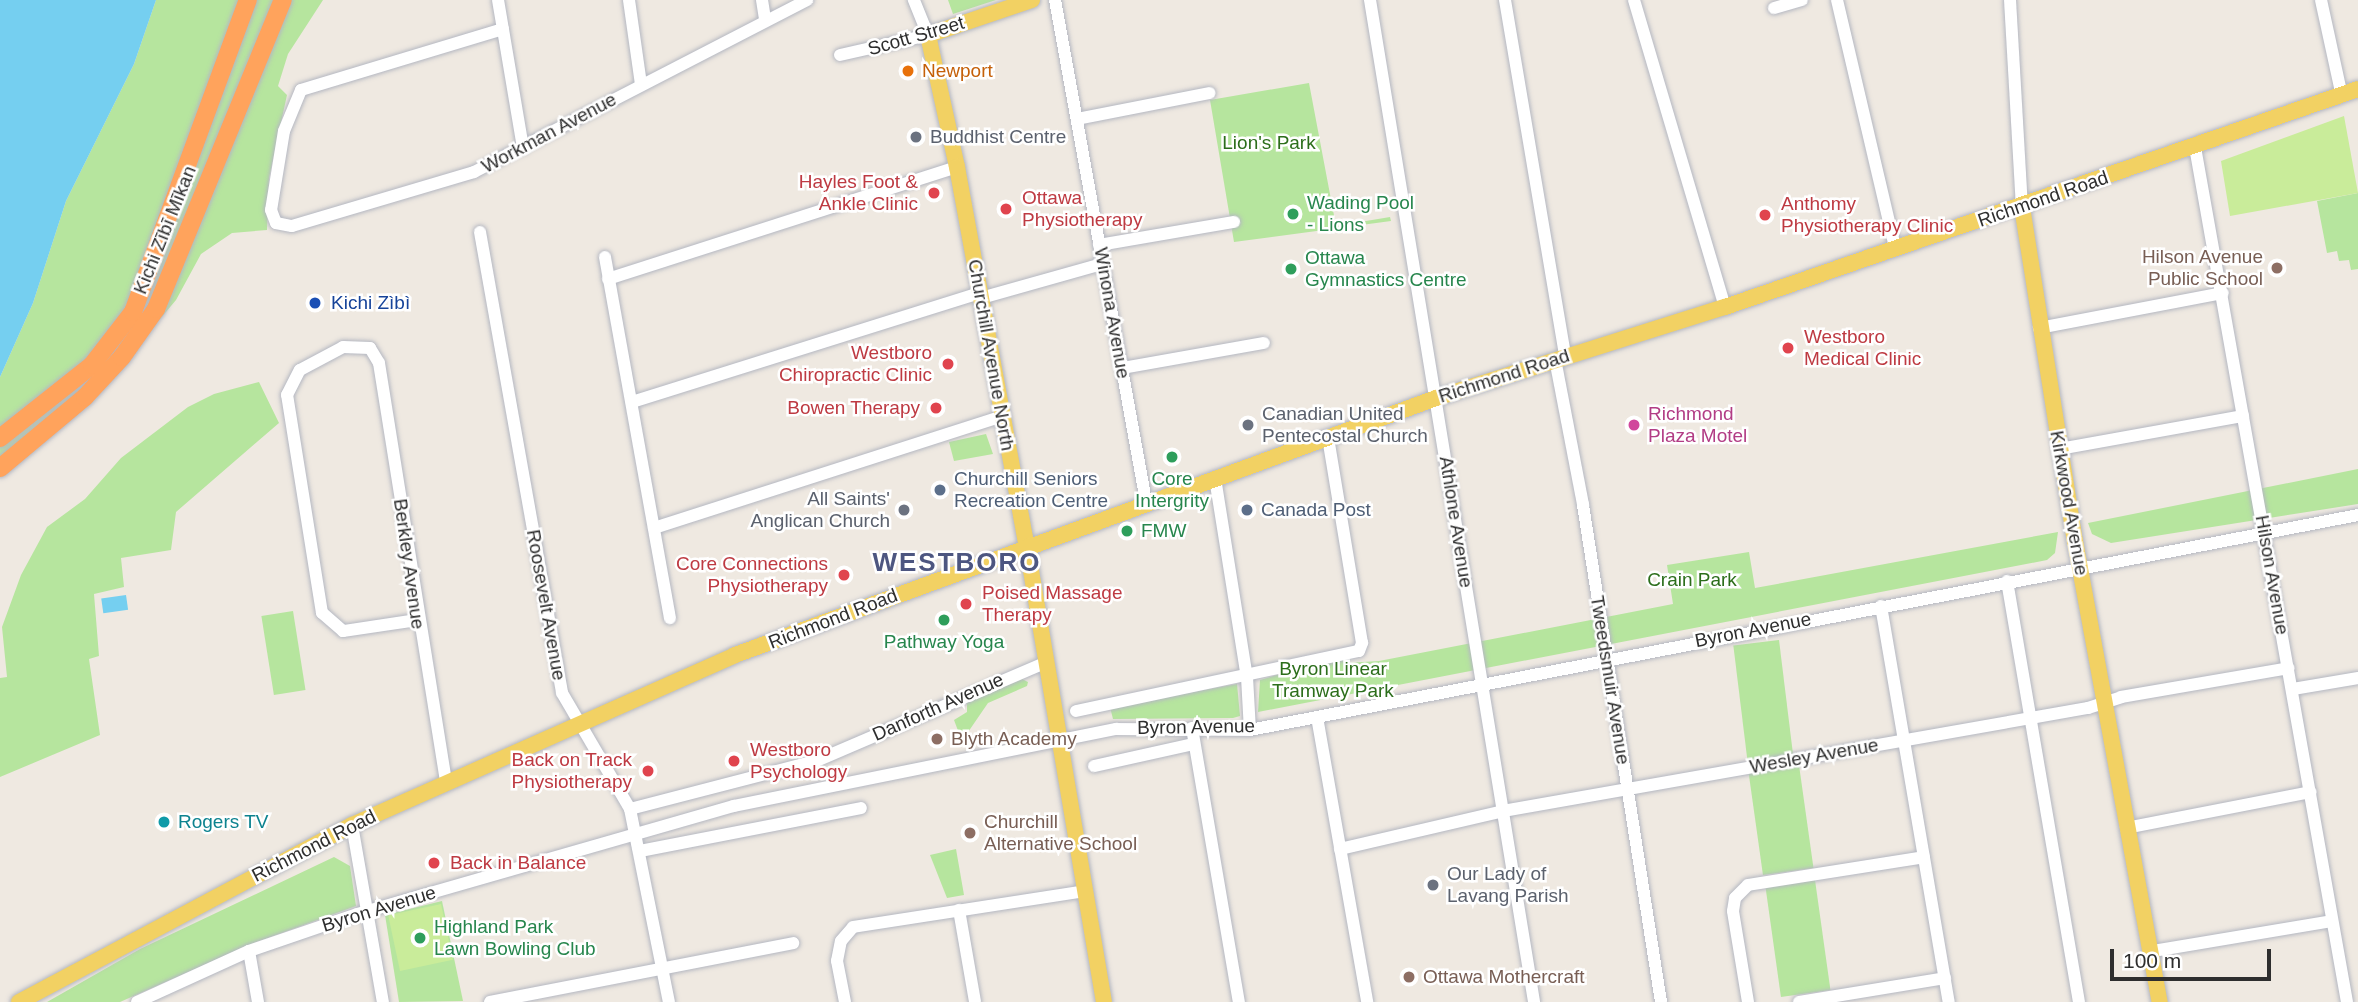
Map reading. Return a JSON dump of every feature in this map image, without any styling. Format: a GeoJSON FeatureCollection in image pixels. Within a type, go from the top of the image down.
{"type":"FeatureCollection","features":[{"type":"Feature","properties":{"kind":"highway","name":"Kichi Zībī Mīkan"},"geometry":{"type":"LineString","coordinates":[[0,438],[92,365],[132,312],[248,0]]}},
{"type":"Feature","properties":{"kind":"highway","name":"Kichi Zībī Mīkan"},"geometry":{"type":"LineString","coordinates":[[0,468],[85,397],[122,357],[156,309],[283,0]]}},
{"type":"Feature","properties":{"kind":"main road","name":"Scott Street"},"geometry":{"type":"LineString","coordinates":[[928,35],[1032,0]]}},
{"type":"Feature","properties":{"kind":"main road","name":"Churchill Avenue North"},"geometry":{"type":"LineString","coordinates":[[928,35],[957,167],[1027,547],[1104,1002]]}},
{"type":"Feature","properties":{"kind":"main road","name":"Richmond Road"},"geometry":{"type":"LineString","coordinates":[[19,1002],[352,825],[724,659],[1146,501],[1436,398],[1725,307],[2022,207],[2358,89]]}},
{"type":"Feature","properties":{"kind":"main road","name":"Kirkwood Avenue"},"geometry":{"type":"LineString","coordinates":[[2022,207],[2059,449],[2126,828],[2160,1002]]}},
{"type":"Feature","properties":{"kind":"street"},"geometry":{"type":"LineString","coordinates":[[498,0],[523,148]]}},
{"type":"Feature","properties":{"kind":"street"},"geometry":{"type":"LineString","coordinates":[[629,0],[641,83]]}},
{"type":"Feature","properties":{"kind":"street"},"geometry":{"type":"LineString","coordinates":[[762,0],[765,19]]}},
{"type":"Feature","properties":{"kind":"street","name":"Workman Avenue"},"geometry":{"type":"LineString","coordinates":[[503,29],[312,84],[297,94],[289,111],[276,174],[271,210],[276,223],[292,226],[460,177],[523,148],[641,83],[807,0]]}},
{"type":"Feature","properties":{"kind":"street","name":"Winona Avenue"},"geometry":{"type":"LineString","coordinates":[[1055,0],[1146,501]]}},
{"type":"Feature","properties":{"kind":"street","name":"Athlone Avenue"},"geometry":{"type":"LineString","coordinates":[[1370,0],[1534,1002]]}},
{"type":"Feature","properties":{"kind":"street","name":"Tweedsmuir Avenue"},"geometry":{"type":"LineString","coordinates":[[1505,0],[1661,1002]]}},
{"type":"Feature","properties":{"kind":"street"},"geometry":{"type":"LineString","coordinates":[[1634,0],[1725,307]]}},
{"type":"Feature","properties":{"kind":"street"},"geometry":{"type":"LineString","coordinates":[[1774,8],[1802,0]]}},
{"type":"Feature","properties":{"kind":"street"},"geometry":{"type":"LineString","coordinates":[[1837,0],[1895,248]]}},
{"type":"Feature","properties":{"kind":"street","name":"Kirkwood Avenue"},"geometry":{"type":"LineString","coordinates":[[2010,0],[2022,207]]}},
{"type":"Feature","properties":{"kind":"street"},"geometry":{"type":"LineString","coordinates":[[2321,0],[2342,96]]}},
{"type":"Feature","properties":{"kind":"street","name":"Churchill Avenue North"},"geometry":{"type":"LineString","coordinates":[[915,1],[928,35]]}},
{"type":"Feature","properties":{"kind":"street","name":"Scott Street"},"geometry":{"type":"LineString","coordinates":[[839,55],[928,35]]}},
{"type":"Feature","properties":{"kind":"street"},"geometry":{"type":"LineString","coordinates":[[1077,119],[1209,93]]}},
{"type":"Feature","properties":{"kind":"street","name":"Hilson Avenue"},"geometry":{"type":"LineString","coordinates":[[2195,147],[2347,1002]]}},
{"type":"Feature","properties":{"kind":"street"},"geometry":{"type":"LineString","coordinates":[[608,279],[957,167]]}},
{"type":"Feature","properties":{"kind":"street"},"geometry":{"type":"LineString","coordinates":[[1099,245],[1234,222]]}},
{"type":"Feature","properties":{"kind":"street","name":"Roosevelt Avenue"},"geometry":{"type":"LineString","coordinates":[[480,232],[562,693],[630,809],[669,1002]]}},
{"type":"Feature","properties":{"kind":"street"},"geometry":{"type":"LineString","coordinates":[[605,257],[670,618]]}},
{"type":"Feature","properties":{"kind":"street"},"geometry":{"type":"LineString","coordinates":[[632,402],[980,295],[1102,264]]}},
{"type":"Feature","properties":{"kind":"street"},"geometry":{"type":"LineString","coordinates":[[2039,328],[2223,293]]}},
{"type":"Feature","properties":{"kind":"street"},"geometry":{"type":"LineString","coordinates":[[1122,368],[1264,343]]}},
{"type":"Feature","properties":{"kind":"street","name":"Berkley Avenue"},"geometry":{"type":"LineString","coordinates":[[417,620],[343,631],[329,622],[322,613],[287,396],[297,373],[316,359],[343,347],[370,348],[382,377],[417,620],[446,782]]}},
{"type":"Feature","properties":{"kind":"street"},"geometry":{"type":"LineString","coordinates":[[653,528],[1002,416]]}},
{"type":"Feature","properties":{"kind":"street"},"geometry":{"type":"LineString","coordinates":[[2059,449],[2243,416]]}},
{"type":"Feature","properties":{"kind":"street"},"geometry":{"type":"LineString","coordinates":[[1076,710],[1247,677],[1359,651],[1362,643],[1328,438]]}},
{"type":"Feature","properties":{"kind":"street"},"geometry":{"type":"LineString","coordinates":[[1216,478],[1247,677],[1250,730]]}},
{"type":"Feature","properties":{"kind":"street","name":"Byron Avenue"},"geometry":{"type":"LineString","coordinates":[[137,1002],[249,951],[367,910],[734,806],[1146,726],[1250,730],[1481,682],[2358,515]]}},
{"type":"Feature","properties":{"kind":"street"},"geometry":{"type":"LineString","coordinates":[[2007,582],[2079,1002]]}},
{"type":"Feature","properties":{"kind":"street"},"geometry":{"type":"LineString","coordinates":[[1881,606],[1949,1002]]}},
{"type":"Feature","properties":{"kind":"street","name":"Danforth Avenue"},"geometry":{"type":"LineString","coordinates":[[630,809],[816,761],[1006,676],[1045,663]]}},
{"type":"Feature","properties":{"kind":"street","name":"Wesley Avenue"},"geometry":{"type":"LineString","coordinates":[[1340,849],[1503,811],[1904,741],[2289,668]]}},
{"type":"Feature","properties":{"kind":"street"},"geometry":{"type":"LineString","coordinates":[[2292,689],[2358,678]]}},
{"type":"Feature","properties":{"kind":"street"},"geometry":{"type":"LineString","coordinates":[[1317,717],[1367,1002]]}},
{"type":"Feature","properties":{"kind":"street"},"geometry":{"type":"LineString","coordinates":[[1192,728],[1239,1002]]}},
{"type":"Feature","properties":{"kind":"street"},"geometry":{"type":"LineString","coordinates":[[1094,766],[1193,744]]}},
{"type":"Feature","properties":{"kind":"street"},"geometry":{"type":"LineString","coordinates":[[2126,828],[2311,792]]}},
{"type":"Feature","properties":{"kind":"street"},"geometry":{"type":"LineString","coordinates":[[640,851],[861,808]]}},
{"type":"Feature","properties":{"kind":"street"},"geometry":{"type":"LineString","coordinates":[[352,825],[383,1002]]}},
{"type":"Feature","properties":{"kind":"street"},"geometry":{"type":"LineString","coordinates":[[1748,1002],[1732,911],[1735,898],[1748,885],[1924,857]]}},
{"type":"Feature","properties":{"kind":"street"},"geometry":{"type":"LineString","coordinates":[[845,1002],[837,961],[841,941],[853,927],[1085,891]]}},
{"type":"Feature","properties":{"kind":"street"},"geometry":{"type":"LineString","coordinates":[[958,910],[975,1002]]}},
{"type":"Feature","properties":{"kind":"street"},"geometry":{"type":"LineString","coordinates":[[2152,951],[2332,921]]}},
{"type":"Feature","properties":{"kind":"street"},"geometry":{"type":"LineString","coordinates":[[490,1002],[514,1000],[793,943]]}},
{"type":"Feature","properties":{"kind":"street"},"geometry":{"type":"LineString","coordinates":[[249,951],[258,1002]]}},
{"type":"Feature","properties":{"kind":"street"},"geometry":{"type":"LineString","coordinates":[[1799,1002],[1945,978]]}},
{"type":"Feature","properties":{"kind":"green space"},"geometry":{"type":"Polygon","coordinates":[[[156,0],[323,0],[288,54],[278,86],[287,95],[269,178],[267,230],[232,233],[201,254],[176,300],[124,362],[0,473],[0,377],[33,303],[66,201],[134,64],[156,0]]]}},
{"type":"Feature","properties":{"kind":"green space"},"geometry":{"type":"Polygon","coordinates":[[[948,0],[996,0],[953,14],[948,0]]]}},
{"type":"Feature","properties":{"kind":"green space","name":"Lion's Park"},"geometry":{"type":"Polygon","coordinates":[[[1309,83],[1336,226],[1390,217],[1391,221],[1234,242],[1210,100],[1309,83]]]}},
{"type":"Feature","properties":{"kind":"green space"},"geometry":{"type":"Polygon","coordinates":[[[2344,116],[2358,193],[2230,216],[2221,161],[2344,116]]]}},
{"type":"Feature","properties":{"kind":"green space"},"geometry":{"type":"Polygon","coordinates":[[[2358,193],[2358,269],[2351,270],[2349,260],[2339,261],[2337,251],[2327,253],[2317,201],[2358,193]]]}},
{"type":"Feature","properties":{"kind":"green space"},"geometry":{"type":"Polygon","coordinates":[[[259,382],[279,423],[176,512],[171,550],[121,558],[124,587],[94,594],[99,656],[89,659],[100,735],[0,777],[0,678],[7,677],[2,627],[21,575],[47,527],[85,499],[121,458],[188,407],[214,394],[259,382]]]}},
{"type":"Feature","properties":{"kind":"green space"},"geometry":{"type":"Polygon","coordinates":[[[986,434],[993,454],[954,461],[949,442],[986,434]]]}},
{"type":"Feature","properties":{"kind":"green space"},"geometry":{"type":"Polygon","coordinates":[[[2358,469],[2358,504],[2111,543],[2092,534],[2088,523],[2358,469]]]}},
{"type":"Feature","properties":{"kind":"green space","name":"Byron Linear Tramway Park"},"geometry":{"type":"Polygon","coordinates":[[[2058,532],[2055,553],[2047,560],[1258,712],[1260,680],[1344,655],[1346,663],[1379,661],[1673,604],[1667,565],[1749,552],[1755,588],[2058,532]]]}},
{"type":"Feature","properties":{"kind":"green space"},"geometry":{"type":"Polygon","coordinates":[[[293,611],[306,690],[274,695],[261,616],[293,611]]]}},
{"type":"Feature","properties":{"kind":"green space"},"geometry":{"type":"Polygon","coordinates":[[[1779,640],[1793,755],[1747,761],[1733,646],[1779,640]]]}},
{"type":"Feature","properties":{"kind":"green space"},"geometry":{"type":"Polygon","coordinates":[[[1022,679],[1028,682],[1027,686],[988,703],[964,738],[960,736],[954,720],[967,712],[967,703],[1022,679]]]}},
{"type":"Feature","properties":{"kind":"green space","name":"Byron Linear Tramway Park"},"geometry":{"type":"Polygon","coordinates":[[[1237,684],[1240,716],[1233,718],[1113,719],[1110,707],[1237,684]]]}},
{"type":"Feature","properties":{"kind":"green space"},"geometry":{"type":"Polygon","coordinates":[[[1799,765],[1813,868],[1763,875],[1748,772],[1799,765]]]}},
{"type":"Feature","properties":{"kind":"green space"},"geometry":{"type":"Polygon","coordinates":[[[956,849],[964,895],[947,898],[930,855],[956,849]]]}},
{"type":"Feature","properties":{"kind":"green space"},"geometry":{"type":"Polygon","coordinates":[[[334,857],[350,866],[356,906],[254,943],[120,1002],[47,1002],[140,949],[334,857]]]}},
{"type":"Feature","properties":{"kind":"green space"},"geometry":{"type":"Polygon","coordinates":[[[1815,880],[1830,990],[1781,997],[1765,887],[1815,880]]]}},
{"type":"Feature","properties":{"kind":"green space"},"geometry":{"type":"Polygon","coordinates":[[[442,901],[463,1001],[399,1002],[385,915],[442,901]]]}},
{"type":"Feature","properties":{"kind":"green space","name":"Highland Park Lawn Bowling Club"},"geometry":{"type":"Polygon","coordinates":[[[441,904],[453,960],[400,971],[388,915],[441,904]]]}},
{"type":"Feature","properties":{"kind":"water"},"geometry":{"type":"Polygon","coordinates":[[[0,0],[156,0],[134,64],[66,201],[33,303],[0,377],[0,0]]]}},
{"type":"Feature","properties":{"kind":"water","name":"Wading Pool - Lions"},"geometry":{"type":"Polygon","coordinates":[[[1293,205],[1299,208],[1302,214],[1299,220],[1293,223],[1287,220],[1284,214],[1287,208],[1293,205]]]}},
{"type":"Feature","properties":{"kind":"water"},"geometry":{"type":"Polygon","coordinates":[[[126,595],[128,610],[103,613],[101,598],[126,595]]]}},
{"type":"Feature","properties":{"kind":"place","name":"Newport"},"geometry":{"type":"Point","coordinates":[908,71]}},
{"type":"Feature","properties":{"kind":"place","name":"Buddhist Centre"},"geometry":{"type":"Point","coordinates":[916,137]}},
{"type":"Feature","properties":{"kind":"place","name":"Hayles Foot & Ankle Clinic"},"geometry":{"type":"Point","coordinates":[934,193]}},
{"type":"Feature","properties":{"kind":"place","name":"Ottawa Physiotherapy"},"geometry":{"type":"Point","coordinates":[1006,209]}},
{"type":"Feature","properties":{"kind":"place","name":"Wading Pool - Lions"},"geometry":{"type":"Point","coordinates":[1293,214]}},
{"type":"Feature","properties":{"kind":"place","name":"Anthomy Physiotherapy Clinic"},"geometry":{"type":"Point","coordinates":[1765,215]}},
{"type":"Feature","properties":{"kind":"place","name":"Hilson Avenue Public School"},"geometry":{"type":"Point","coordinates":[2277,268]}},
{"type":"Feature","properties":{"kind":"place","name":"Ottawa Gymnastics Centre"},"geometry":{"type":"Point","coordinates":[1291,269]}},
{"type":"Feature","properties":{"kind":"place","name":"Kichi Zìbì"},"geometry":{"type":"Point","coordinates":[315,303]}},
{"type":"Feature","properties":{"kind":"place","name":"Westboro Medical Clinic"},"geometry":{"type":"Point","coordinates":[1788,348]}},
{"type":"Feature","properties":{"kind":"place","name":"Westboro Chiropractic Clinic"},"geometry":{"type":"Point","coordinates":[948,364]}},
{"type":"Feature","properties":{"kind":"place","name":"Bowen Therapy"},"geometry":{"type":"Point","coordinates":[936,408]}},
{"type":"Feature","properties":{"kind":"place","name":"Canadian United Pentecostal Church"},"geometry":{"type":"Point","coordinates":[1248,425]}},
{"type":"Feature","properties":{"kind":"place","name":"Richmond Plaza Motel"},"geometry":{"type":"Point","coordinates":[1634,425]}},
{"type":"Feature","properties":{"kind":"place","name":"Core Intergrity"},"geometry":{"type":"Point","coordinates":[1172,457]}},
{"type":"Feature","properties":{"kind":"place","name":"Churchill Seniors Recreation Centre"},"geometry":{"type":"Point","coordinates":[940,490]}},
{"type":"Feature","properties":{"kind":"place","name":"All Saints' Anglican Church"},"geometry":{"type":"Point","coordinates":[904,510]}},
{"type":"Feature","properties":{"kind":"place","name":"Canada Post"},"geometry":{"type":"Point","coordinates":[1247,510]}},
{"type":"Feature","properties":{"kind":"place","name":"FMW"},"geometry":{"type":"Point","coordinates":[1127,531]}},
{"type":"Feature","properties":{"kind":"place","name":"Core Connections Physiotherapy"},"geometry":{"type":"Point","coordinates":[844,575]}},
{"type":"Feature","properties":{"kind":"place","name":"Poised Massage Therapy"},"geometry":{"type":"Point","coordinates":[966,604]}},
{"type":"Feature","properties":{"kind":"place","name":"Pathway Yoga"},"geometry":{"type":"Point","coordinates":[944,620]}},
{"type":"Feature","properties":{"kind":"place","name":"Blyth Academy"},"geometry":{"type":"Point","coordinates":[937,739]}},
{"type":"Feature","properties":{"kind":"place","name":"Westboro Psychology"},"geometry":{"type":"Point","coordinates":[734,761]}},
{"type":"Feature","properties":{"kind":"place","name":"Back on Track Physiotherapy"},"geometry":{"type":"Point","coordinates":[648,771]}},
{"type":"Feature","properties":{"kind":"place","name":"Rogers TV"},"geometry":{"type":"Point","coordinates":[164,822]}},
{"type":"Feature","properties":{"kind":"place","name":"Churchill Alternative School"},"geometry":{"type":"Point","coordinates":[970,833]}},
{"type":"Feature","properties":{"kind":"place","name":"Back in Balance"},"geometry":{"type":"Point","coordinates":[434,863]}},
{"type":"Feature","properties":{"kind":"place","name":"Our Lady of Lavang Parish"},"geometry":{"type":"Point","coordinates":[1433,885]}},
{"type":"Feature","properties":{"kind":"place","name":"Highland Park Lawn Bowling Club"},"geometry":{"type":"Point","coordinates":[420,938]}},
{"type":"Feature","properties":{"kind":"place","name":"Ottawa Mothercraft"},"geometry":{"type":"Point","coordinates":[1409,977]}},
{"type":"Feature","properties":{"kind":"district","name":"WESTBORO"},"geometry":{"type":"Point","coordinates":[957,563]}},
{"type":"Feature","properties":{"kind":"park label","name":"Crain Park"},"geometry":{"type":"Point","coordinates":[1692,580]}}]}
